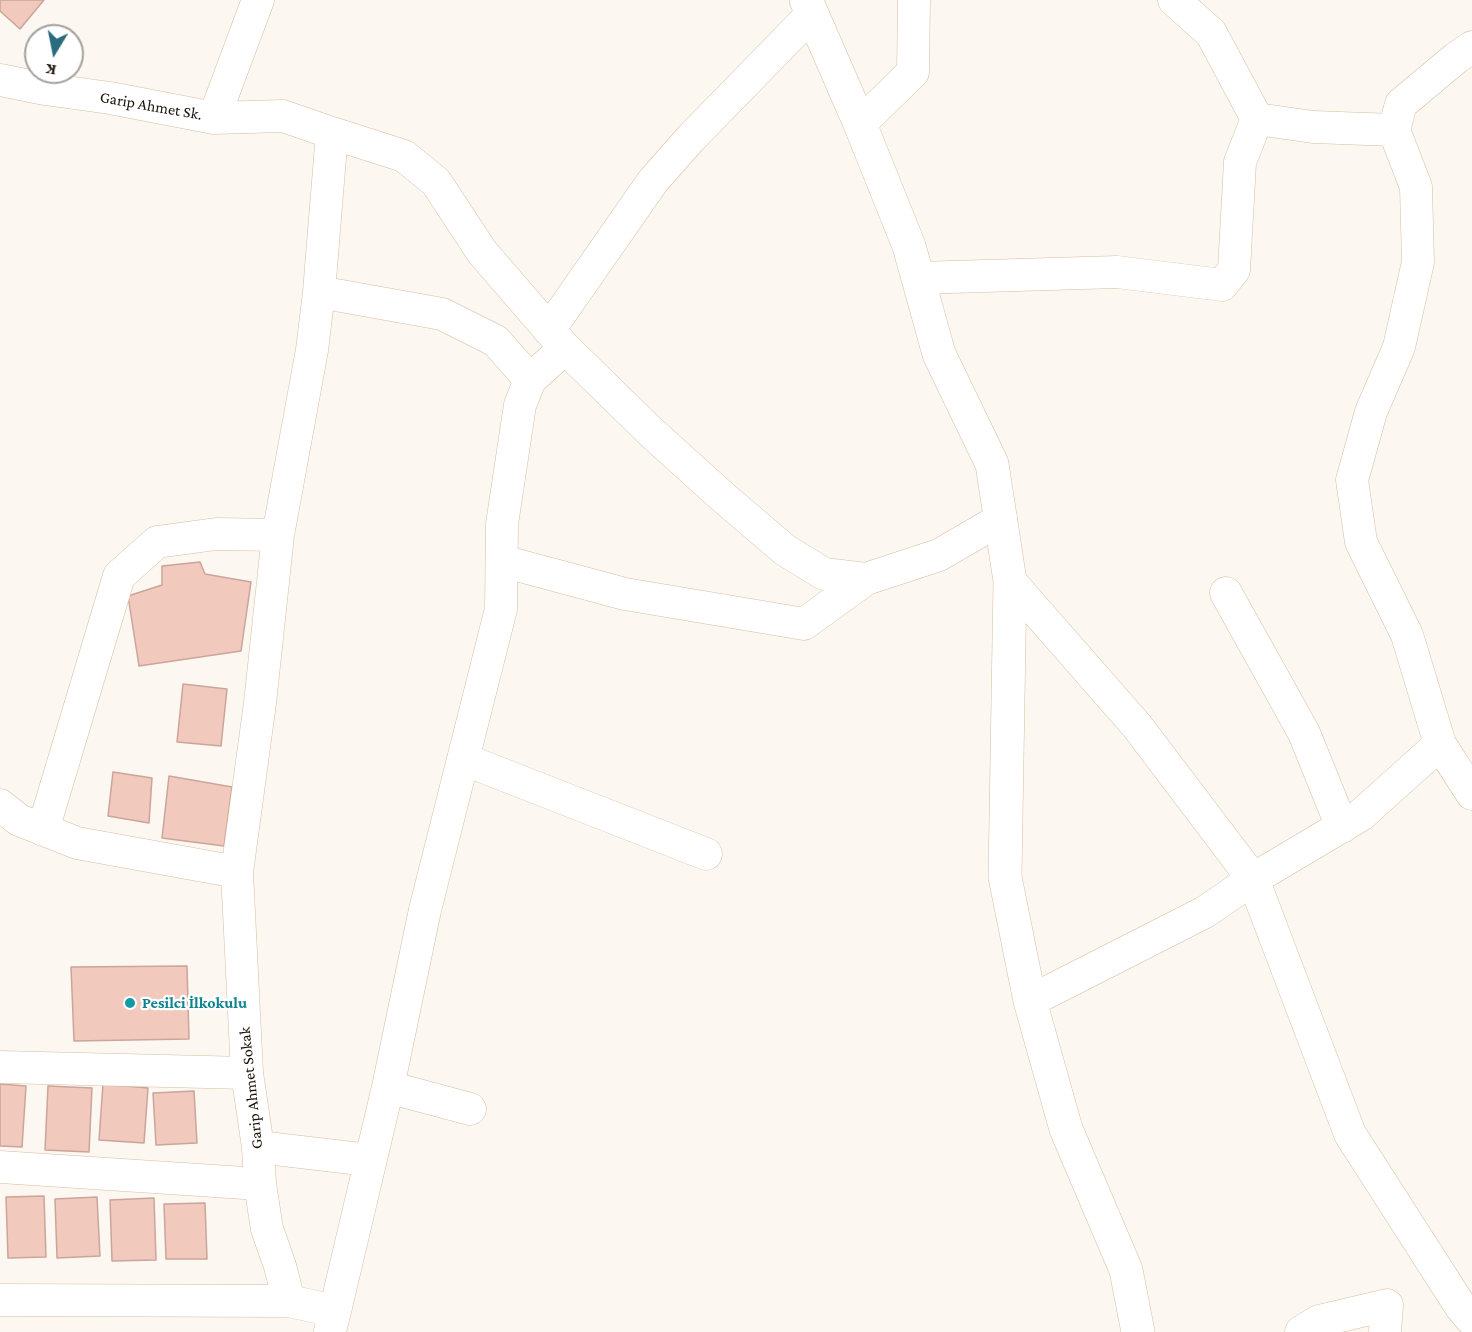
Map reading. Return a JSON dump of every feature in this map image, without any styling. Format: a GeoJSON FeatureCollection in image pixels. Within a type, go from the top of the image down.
{"type":"FeatureCollection","features":[{"type":"Feature","properties":{"kind":"street","name":"Garip Ahmet Sk."},"geometry":{"type":"LineString","coordinates":[[0,80],[214,118],[258,0]]}},
{"type":"Feature","properties":{"kind":"street"},"geometry":{"type":"LineString","coordinates":[[860,124],[913,72],[914,0]]}},
{"type":"Feature","properties":{"kind":"street"},"geometry":{"type":"LineString","coordinates":[[918,278],[1117,273],[1222,285],[1234,270],[1240,162],[1257,119],[1211,33],[1174,0]]}},
{"type":"Feature","properties":{"kind":"street"},"geometry":{"type":"LineString","coordinates":[[0,1300],[289,1300],[332,1322],[388,1087],[425,909],[501,609],[502,524],[520,405],[530,380],[653,181],[809,7],[860,124],[909,246],[939,354],[992,464],[1010,581],[1005,877],[1030,1001],[1066,1129],[1125,1270],[1138,1332]]}},
{"type":"Feature","properties":{"kind":"street"},"geometry":{"type":"LineString","coordinates":[[1472,47],[1401,104],[1394,130],[1416,187],[1418,261],[1399,347],[1371,412],[1352,480],[1361,542],[1407,635],[1440,744],[1472,794]]}},
{"type":"Feature","properties":{"kind":"street"},"geometry":{"type":"LineString","coordinates":[[214,118],[283,116],[404,156],[436,182],[482,252],[557,339],[652,433],[785,550],[824,574],[866,579]]}},
{"type":"Feature","properties":{"kind":"street"},"geometry":{"type":"LineString","coordinates":[[1257,119],[1314,127],[1394,130]]}},
{"type":"Feature","properties":{"kind":"street","name":"Garip Ahmet Sokak"},"geometry":{"type":"LineString","coordinates":[[289,1300],[267,1229],[260,1184],[258,1147],[247,1073],[237,872],[260,703],[278,535],[312,350],[332,133]]}},
{"type":"Feature","properties":{"kind":"street"},"geometry":{"type":"LineString","coordinates":[[319,292],[442,314],[496,341],[530,380]]}},
{"type":"Feature","properties":{"kind":"street"},"geometry":{"type":"LineString","coordinates":[[502,561],[626,594],[804,624],[866,579],[939,555],[1001,519]]}},
{"type":"Feature","properties":{"kind":"street"},"geometry":{"type":"LineString","coordinates":[[43,830],[118,576],[157,542],[216,534],[278,535]]}},
{"type":"Feature","properties":{"kind":"street"},"geometry":{"type":"LineString","coordinates":[[1010,581],[1137,726],[1253,879],[1350,1134],[1461,1307],[1472,1320]]}},
{"type":"Feature","properties":{"kind":"street"},"geometry":{"type":"LineString","coordinates":[[1226,593],[1304,733],[1342,826]]}},
{"type":"Feature","properties":{"kind":"street"},"geometry":{"type":"LineString","coordinates":[[1030,1001],[1205,912],[1253,879],[1361,815],[1440,744]]}},
{"type":"Feature","properties":{"kind":"street"},"geometry":{"type":"LineString","coordinates":[[463,759],[706,854]]}},
{"type":"Feature","properties":{"kind":"street"},"geometry":{"type":"LineString","coordinates":[[0,806],[19,820],[77,843],[237,872]]}},
{"type":"Feature","properties":{"kind":"street"},"geometry":{"type":"LineString","coordinates":[[0,1066],[247,1073]]}},
{"type":"Feature","properties":{"kind":"street"},"geometry":{"type":"LineString","coordinates":[[388,1087],[470,1109]]}},
{"type":"Feature","properties":{"kind":"street"},"geometry":{"type":"LineString","coordinates":[[258,1147],[369,1160]]}},
{"type":"Feature","properties":{"kind":"street"},"geometry":{"type":"LineString","coordinates":[[0,1167],[260,1184]]}},
{"type":"Feature","properties":{"kind":"street"},"geometry":{"type":"LineString","coordinates":[[1301,1332],[1319,1321],[1387,1305],[1385,1332]]}},
{"type":"Feature","properties":{"kind":"building"},"geometry":{"type":"Polygon","coordinates":[[[0,0],[44,0],[20,29],[0,11],[0,0]]]}},
{"type":"Feature","properties":{"kind":"building"},"geometry":{"type":"Polygon","coordinates":[[[200,562],[205,574],[251,582],[241,651],[139,666],[128,596],[162,585],[162,566],[200,562]]]}},
{"type":"Feature","properties":{"kind":"building"},"geometry":{"type":"Polygon","coordinates":[[[183,684],[227,689],[221,746],[177,742],[183,684]]]}},
{"type":"Feature","properties":{"kind":"building"},"geometry":{"type":"Polygon","coordinates":[[[113,772],[152,778],[149,823],[108,816],[113,772]]]}},
{"type":"Feature","properties":{"kind":"building"},"geometry":{"type":"Polygon","coordinates":[[[169,776],[232,787],[224,846],[162,838],[169,776]]]}},
{"type":"Feature","properties":{"kind":"building","name":"Pesilci İlkokulu"},"geometry":{"type":"Polygon","coordinates":[[[187,966],[189,1039],[74,1041],[71,967],[187,966]]]}},
{"type":"Feature","properties":{"kind":"building"},"geometry":{"type":"Polygon","coordinates":[[[0,1084],[26,1086],[22,1147],[0,1146],[0,1084]]]}},
{"type":"Feature","properties":{"kind":"building"},"geometry":{"type":"Polygon","coordinates":[[[103,1084],[148,1088],[144,1143],[99,1140],[103,1084]]]}},
{"type":"Feature","properties":{"kind":"building"},"geometry":{"type":"Polygon","coordinates":[[[48,1086],[92,1088],[89,1152],[45,1150],[48,1086]]]}},
{"type":"Feature","properties":{"kind":"building"},"geometry":{"type":"Polygon","coordinates":[[[194,1091],[197,1143],[156,1145],[153,1093],[194,1091]]]}},
{"type":"Feature","properties":{"kind":"building"},"geometry":{"type":"Polygon","coordinates":[[[44,1196],[46,1257],[8,1258],[6,1197],[44,1196]]]}},
{"type":"Feature","properties":{"kind":"building"},"geometry":{"type":"Polygon","coordinates":[[[97,1197],[100,1256],[57,1258],[55,1199],[97,1197]]]}},
{"type":"Feature","properties":{"kind":"building"},"geometry":{"type":"Polygon","coordinates":[[[154,1198],[156,1260],[112,1261],[110,1200],[154,1198]]]}},
{"type":"Feature","properties":{"kind":"building"},"geometry":{"type":"Polygon","coordinates":[[[205,1203],[207,1259],[166,1259],[164,1204],[205,1203]]]}},
{"type":"Feature","properties":{"kind":"place","name":"Pesilci İlkokulu"},"geometry":{"type":"Point","coordinates":[130,1003]}}]}
